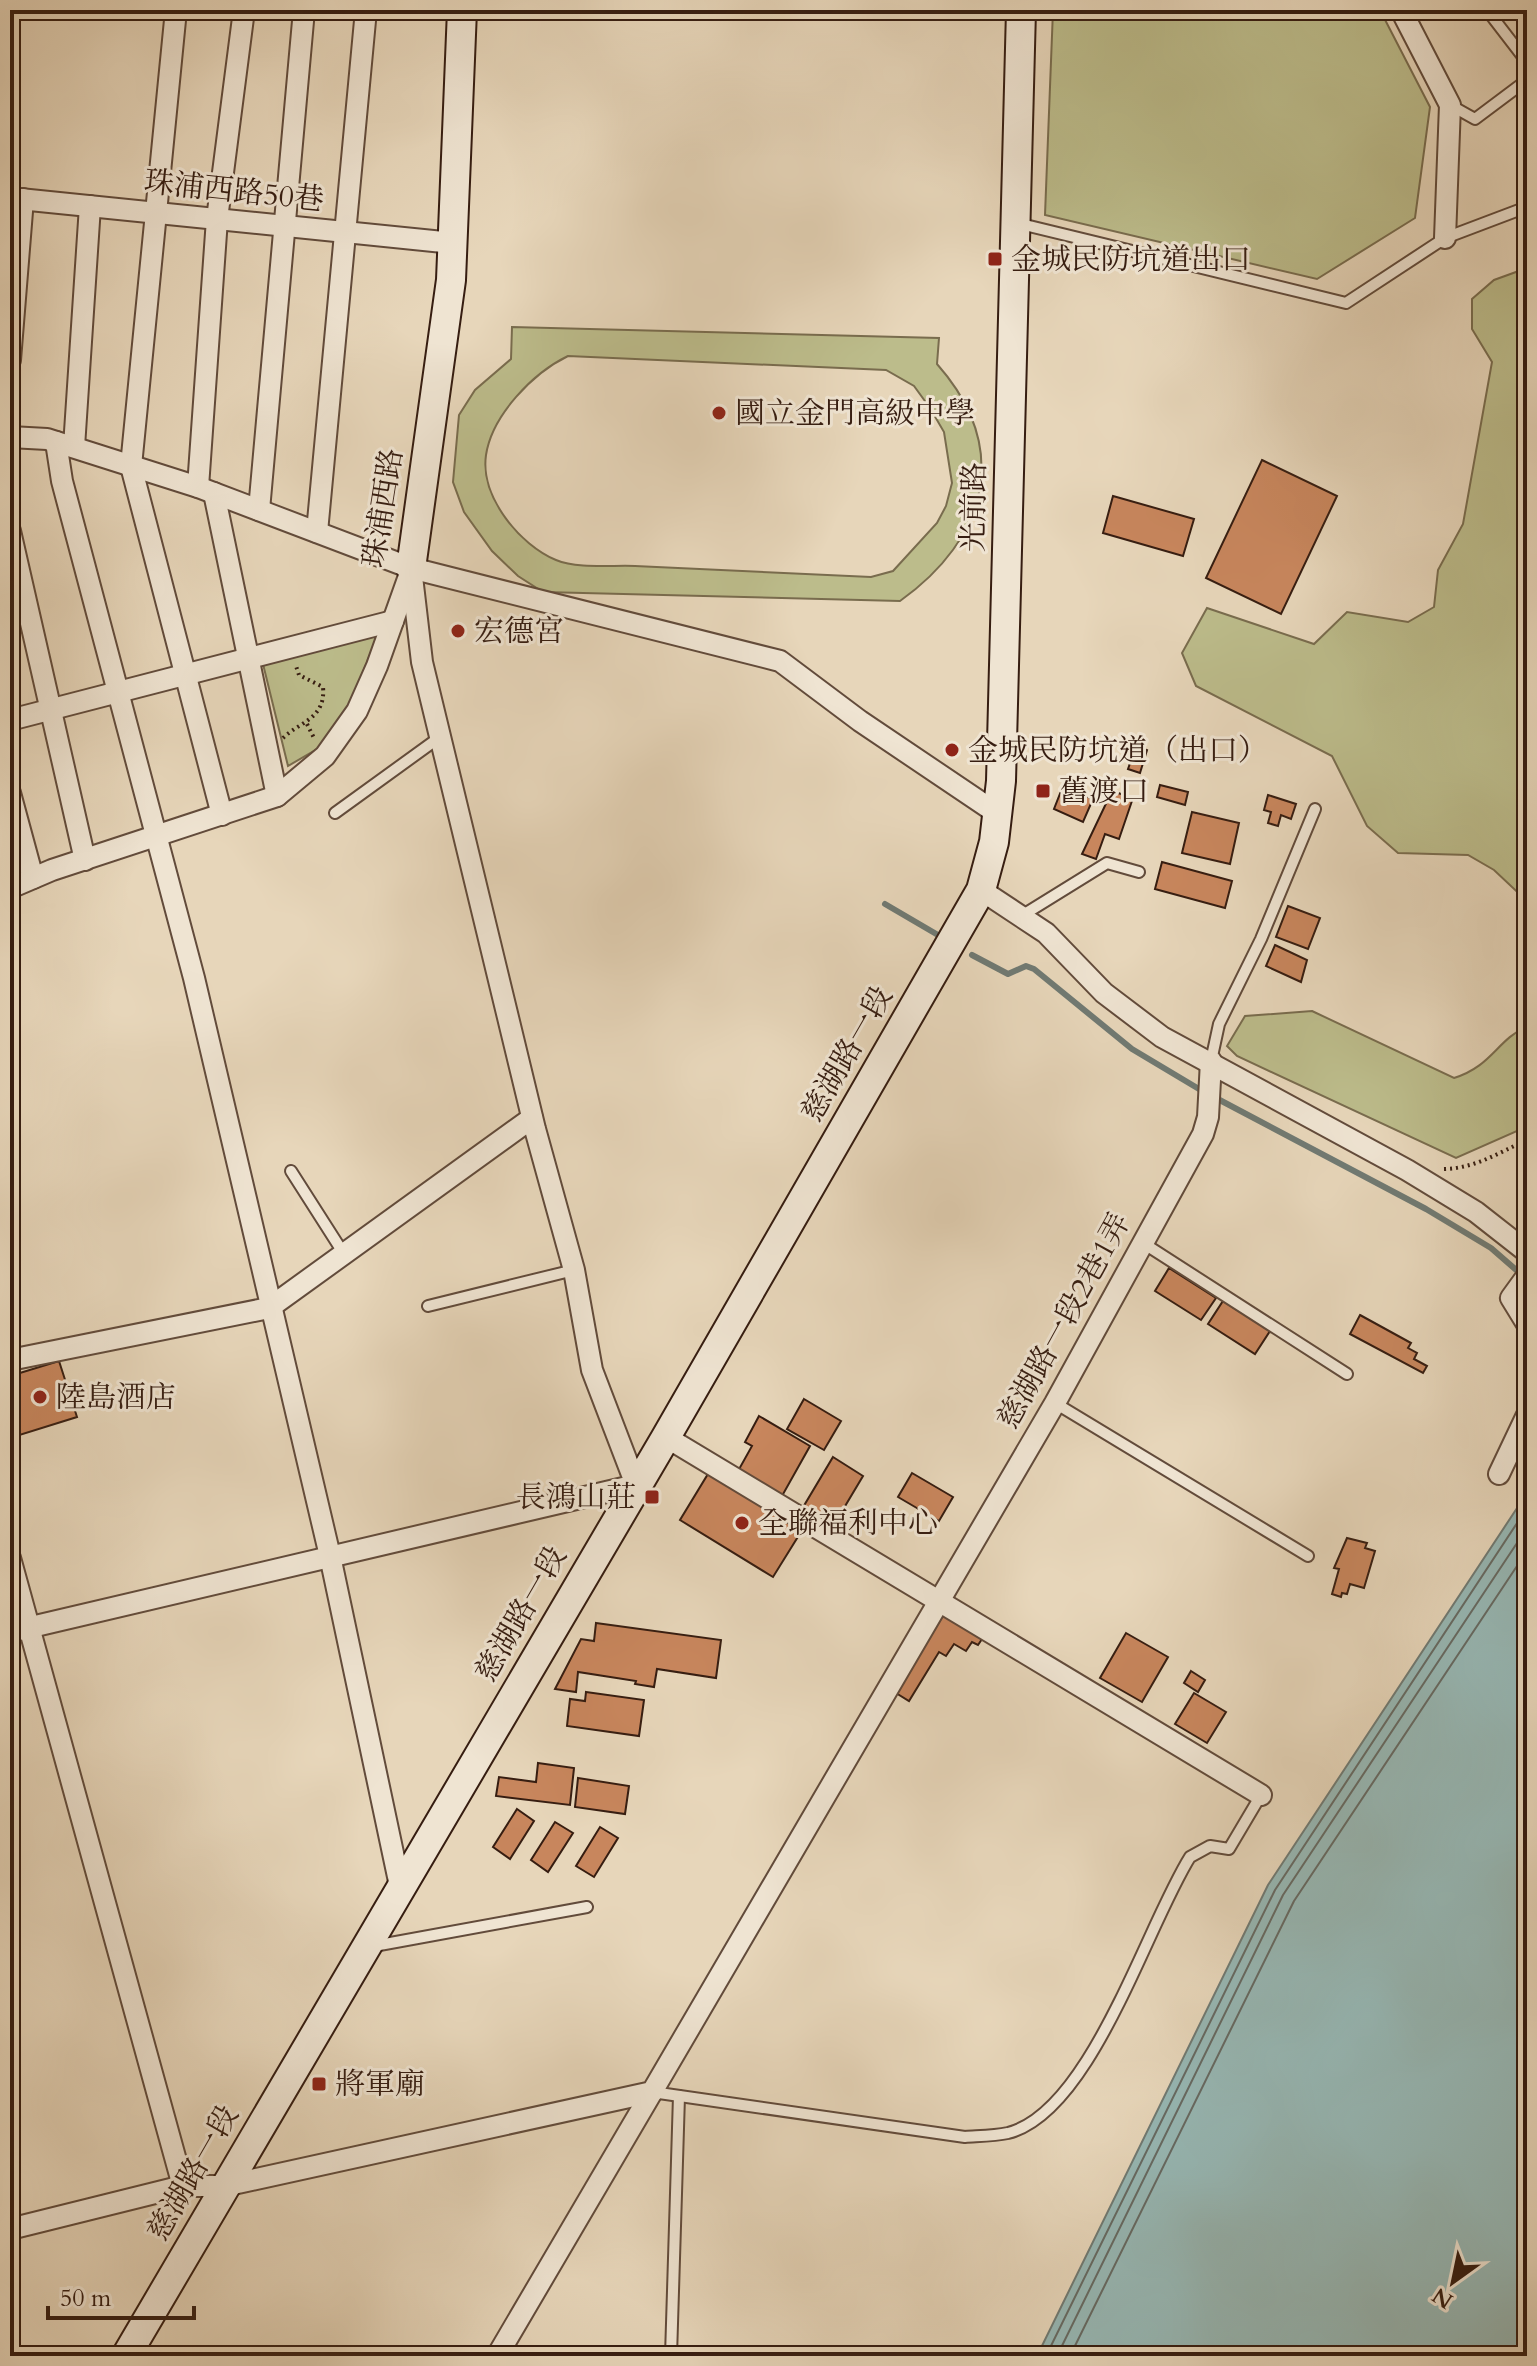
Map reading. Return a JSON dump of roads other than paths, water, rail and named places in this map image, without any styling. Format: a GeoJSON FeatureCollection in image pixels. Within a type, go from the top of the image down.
{"type":"FeatureCollection","features":[{"type":"Feature","properties":{"kind":"main road","name":"珠浦西路"},"geometry":{"type":"LineString","coordinates":[[411,568],[451,280],[462,10]]}},
{"type":"Feature","properties":{"kind":"main road","name":"光前路"},"geometry":{"type":"LineString","coordinates":[[998,814],[1021,10]]}},
{"type":"Feature","properties":{"kind":"main road","name":"慈湖路一段"},"geometry":{"type":"LineString","coordinates":[[126,2356],[666,1437],[981,890],[998,814]]}},
{"type":"Feature","properties":{"kind":"street"},"geometry":{"type":"LineString","coordinates":[[176,10],[131,466],[222,815]]}},
{"type":"Feature","properties":{"kind":"street"},"geometry":{"type":"LineString","coordinates":[[10,888],[277,796],[249,659],[206,490],[217,219],[244,10]]}},
{"type":"Feature","properties":{"kind":"street"},"geometry":{"type":"LineString","coordinates":[[259,510],[304,10]]}},
{"type":"Feature","properties":{"kind":"street"},"geometry":{"type":"LineString","coordinates":[[317,532],[366,10]]}},
{"type":"Feature","properties":{"kind":"street"},"geometry":{"type":"LineString","coordinates":[[1401,10],[1450,105],[1445,238]]}},
{"type":"Feature","properties":{"kind":"street"},"geometry":{"type":"LineString","coordinates":[[10,360],[17,199]]}},
{"type":"Feature","properties":{"kind":"street","name":"珠浦西路50巷"},"geometry":{"type":"LineString","coordinates":[[17,199],[453,243]]}},
{"type":"Feature","properties":{"kind":"street"},"geometry":{"type":"LineString","coordinates":[[90,206],[62,481],[158,837],[330,1556],[400,1886]]}},
{"type":"Feature","properties":{"kind":"street"},"geometry":{"type":"LineString","coordinates":[[10,437],[65,444],[206,490],[411,568],[780,661],[860,721],[998,814]]}},
{"type":"Feature","properties":{"kind":"street"},"geometry":{"type":"LineString","coordinates":[[10,531],[85,860]]}},
{"type":"Feature","properties":{"kind":"street"},"geometry":{"type":"LineString","coordinates":[[20,1630],[636,1485],[592,1370],[574,1270],[532,1118],[422,662],[411,568]]}},
{"type":"Feature","properties":{"kind":"street","name":"珠浦西路"},"geometry":{"type":"LineString","coordinates":[[277,796],[325,756],[357,711],[411,568]]}},
{"type":"Feature","properties":{"kind":"street"},"geometry":{"type":"LineString","coordinates":[[10,720],[393,621]]}},
{"type":"Feature","properties":{"kind":"street"},"geometry":{"type":"LineString","coordinates":[[10,793],[33,878]]}},
{"type":"Feature","properties":{"kind":"street"},"geometry":{"type":"LineString","coordinates":[[981,890],[1023,915],[1059,944],[1121,1007],[1162,1037],[1211,1069],[1407,1170],[1476,1212],[1527,1252]]}},
{"type":"Feature","properties":{"kind":"street","name":"慈湖路一段2巷1弄"},"geometry":{"type":"LineString","coordinates":[[497,2356],[1055,1403],[1203,1134],[1210,1103],[1211,1069]]}},
{"type":"Feature","properties":{"kind":"street"},"geometry":{"type":"LineString","coordinates":[[10,1360],[269,1308],[532,1118]]}},
{"type":"Feature","properties":{"kind":"street"},"geometry":{"type":"LineString","coordinates":[[1521,1284],[1511,1301],[1527,1324]]}},
{"type":"Feature","properties":{"kind":"street"},"geometry":{"type":"LineString","coordinates":[[1499,1474],[1527,1415]]}},
{"type":"Feature","properties":{"kind":"street"},"geometry":{"type":"LineString","coordinates":[[666,1437],[1261,1795]]}},
{"type":"Feature","properties":{"kind":"street"},"geometry":{"type":"LineString","coordinates":[[10,1558],[20,1630],[183,2186]]}},
{"type":"Feature","properties":{"kind":"street"},"geometry":{"type":"LineString","coordinates":[[10,2229],[183,2186],[224,2186],[652,2092]]}},
{"type":"Feature","properties":{"kind":"lane"},"geometry":{"type":"LineString","coordinates":[[1487,10],[1527,62]]}},
{"type":"Feature","properties":{"kind":"lane"},"geometry":{"type":"LineString","coordinates":[[1450,105],[1475,119],[1527,80]]}},
{"type":"Feature","properties":{"kind":"lane"},"geometry":{"type":"LineString","coordinates":[[1015,222],[1346,303],[1445,238],[1527,207]]}},
{"type":"Feature","properties":{"kind":"lane"},"geometry":{"type":"LineString","coordinates":[[335,813],[440,737]]}},
{"type":"Feature","properties":{"kind":"lane"},"geometry":{"type":"LineString","coordinates":[[1211,1069],[1219,1024],[1261,939],[1315,809]]}},
{"type":"Feature","properties":{"kind":"lane"},"geometry":{"type":"LineString","coordinates":[[1023,915],[1107,863],[1139,872]]}},
{"type":"Feature","properties":{"kind":"lane"},"geometry":{"type":"LineString","coordinates":[[291,1171],[344,1254]]}},
{"type":"Feature","properties":{"kind":"lane"},"geometry":{"type":"LineString","coordinates":[[1141,1242],[1347,1374]]}},
{"type":"Feature","properties":{"kind":"lane"},"geometry":{"type":"LineString","coordinates":[[428,1306],[574,1270]]}},
{"type":"Feature","properties":{"kind":"lane"},"geometry":{"type":"LineString","coordinates":[[1055,1403],[1308,1556]]}},
{"type":"Feature","properties":{"kind":"lane"},"geometry":{"type":"LineString","coordinates":[[652,2092],[965,2137],[1010,2132],[1039,2116],[1070,2089],[1190,1857],[1210,1846],[1229,1849],[1261,1795]]}},
{"type":"Feature","properties":{"kind":"lane"},"geometry":{"type":"LineString","coordinates":[[364,1948],[587,1907]]}},
{"type":"Feature","properties":{"kind":"lane"},"geometry":{"type":"LineString","coordinates":[[671,2356],[679,2096]]}},
{"type":"Feature","properties":{"kind":"water"},"geometry":{"type":"Polygon","coordinates":[[[1527,1493],[1527,2356],[1037,2356],[1268,1885],[1527,1493]]]}},
{"type":"Feature","properties":{"kind":"waterway"},"geometry":{"type":"LineString","coordinates":[[885,904],[938,935]]}},
{"type":"Feature","properties":{"kind":"waterway"},"geometry":{"type":"LineString","coordinates":[[972,955],[1008,974],[1026,966],[1034,969],[1132,1049],[1204,1092]]}},
{"type":"Feature","properties":{"kind":"waterway"},"geometry":{"type":"LineString","coordinates":[[1214,1097],[1426,1209],[1491,1248],[1522,1275]]}},
{"type":"Feature","properties":{"kind":"place","name":"金城民防坑道出口"},"geometry":{"type":"Point","coordinates":[995,259]}},
{"type":"Feature","properties":{"kind":"place","name":"國立金門高級中學"},"geometry":{"type":"Point","coordinates":[719,413]}},
{"type":"Feature","properties":{"kind":"place","name":"宏德宮"},"geometry":{"type":"Point","coordinates":[458,631]}},
{"type":"Feature","properties":{"kind":"place","name":"金城民防坑道（出口）"},"geometry":{"type":"Point","coordinates":[952,750]}},
{"type":"Feature","properties":{"kind":"place","name":"舊渡口"},"geometry":{"type":"Point","coordinates":[1043,791]}},
{"type":"Feature","properties":{"kind":"place","name":"陸島酒店"},"geometry":{"type":"Point","coordinates":[40,1397]}},
{"type":"Feature","properties":{"kind":"place","name":"長鴻山莊"},"geometry":{"type":"Point","coordinates":[652,1497]}},
{"type":"Feature","properties":{"kind":"place","name":"全聯福利中心"},"geometry":{"type":"Point","coordinates":[742,1523]}},
{"type":"Feature","properties":{"kind":"place","name":"將軍廟"},"geometry":{"type":"Point","coordinates":[319,2084]}}]}
